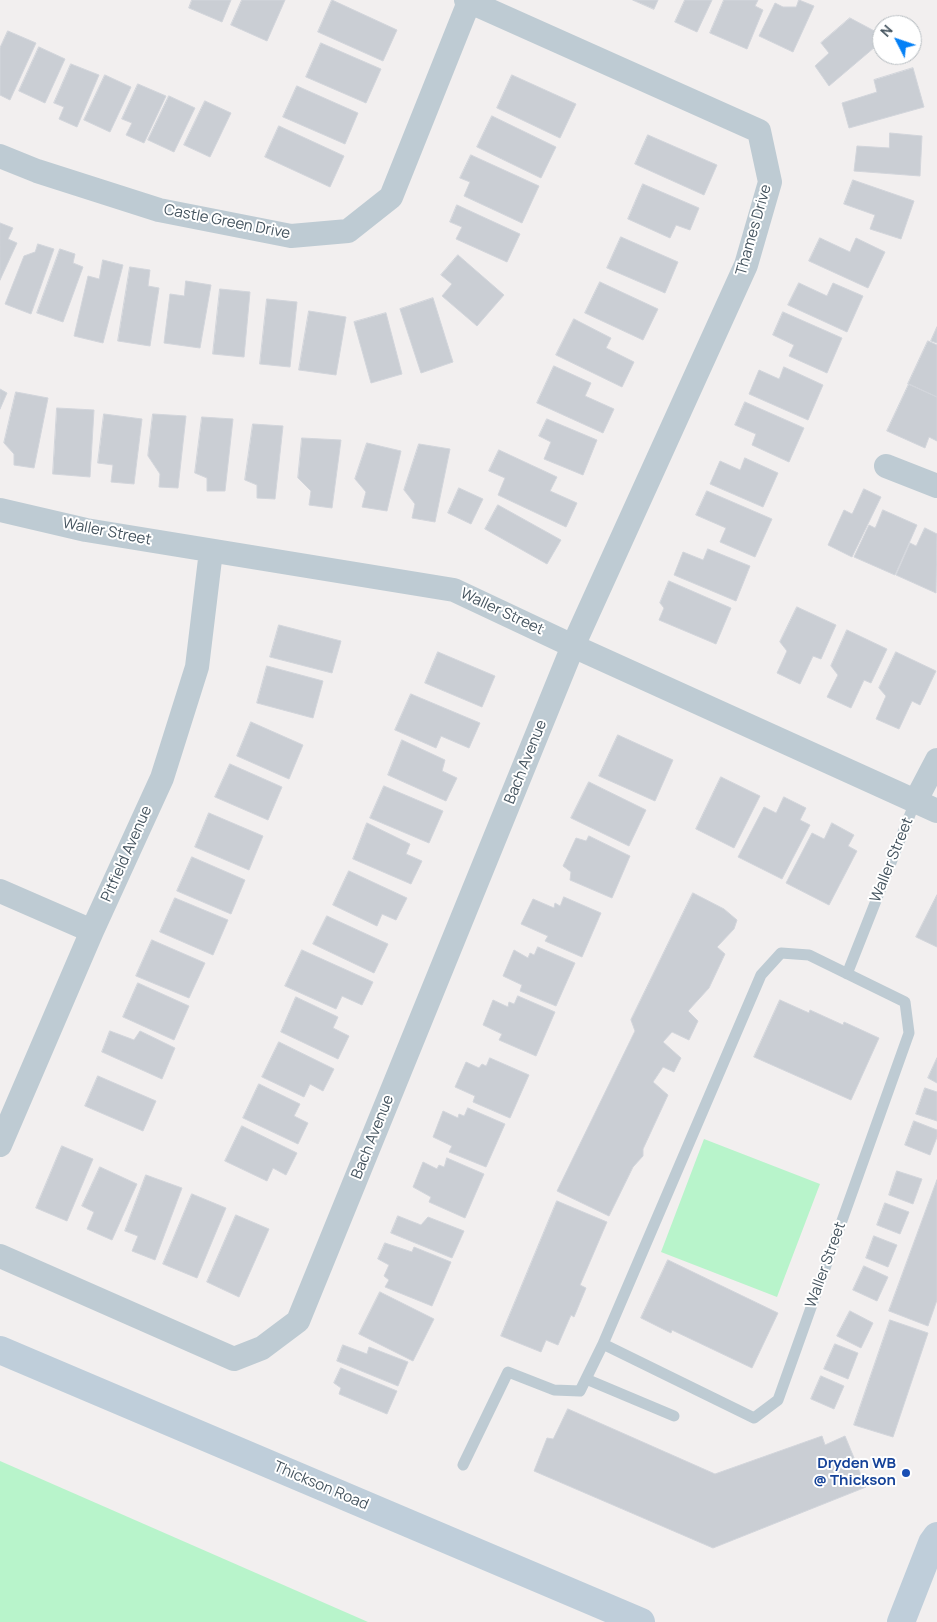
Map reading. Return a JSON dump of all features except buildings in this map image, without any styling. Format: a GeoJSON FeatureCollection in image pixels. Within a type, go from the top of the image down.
{"type":"FeatureCollection","features":[{"type":"Feature","properties":{"kind":"main road","name":"Thickson Road"},"geometry":{"type":"LineString","coordinates":[[0,1350],[641,1622]]}},
{"type":"Feature","properties":{"kind":"main road"},"geometry":{"type":"LineString","coordinates":[[901,1622],[932,1543],[937,1536]]}},
{"type":"Feature","properties":{"kind":"street","name":"Castle Green Drive"},"geometry":{"type":"LineString","coordinates":[[0,156],[37,171],[159,210],[291,236],[348,231],[390,196],[467,1]]}},
{"type":"Feature","properties":{"kind":"street","name":"Thames Drive"},"geometry":{"type":"LineString","coordinates":[[467,1],[759,131],[770,182],[746,265],[573,646]]}},
{"type":"Feature","properties":{"kind":"street"},"geometry":{"type":"LineString","coordinates":[[886,466],[937,486]]}},
{"type":"Feature","properties":{"kind":"street","name":"Waller Street"},"geometry":{"type":"LineString","coordinates":[[0,510],[86,530],[454,590],[937,812]]}},
{"type":"Feature","properties":{"kind":"street","name":"Pitfield Avenue"},"geometry":{"type":"LineString","coordinates":[[0,1145],[92,931],[162,778],[197,667],[211,551]]}},
{"type":"Feature","properties":{"kind":"street","name":"Bach Avenue"},"geometry":{"type":"LineString","coordinates":[[0,1256],[234,1359],[262,1348],[298,1321],[573,646]]}},
{"type":"Feature","properties":{"kind":"street"},"geometry":{"type":"LineString","coordinates":[[915,802],[937,760]]}},
{"type":"Feature","properties":{"kind":"street"},"geometry":{"type":"LineString","coordinates":[[0,891],[92,931]]}},
{"type":"Feature","properties":{"kind":"lane","name":"Waller Street"},"geometry":{"type":"LineString","coordinates":[[847,974],[915,802]]}},
{"type":"Feature","properties":{"kind":"lane","name":"Waller Street"},"geometry":{"type":"LineString","coordinates":[[586,1379],[603,1344],[761,975],[781,952],[809,955],[905,1002],[909,1033],[778,1400],[754,1418],[603,1344]]}},
{"type":"Feature","properties":{"kind":"lane"},"geometry":{"type":"LineString","coordinates":[[463,1465],[508,1372],[554,1390],[580,1391],[586,1379],[674,1416]]}},
{"type":"Feature","properties":{"kind":"green space"},"geometry":{"type":"Polygon","coordinates":[[[704,1139],[820,1184],[777,1297],[661,1252],[704,1139]]]}},
{"type":"Feature","properties":{"kind":"green space"},"geometry":{"type":"Polygon","coordinates":[[[0,1461],[368,1622],[0,1622],[0,1461]]]}},
{"type":"Feature","properties":{"kind":"place","name":"Dryden WB @ Thickson"},"geometry":{"type":"Point","coordinates":[906,1473]}}]}
